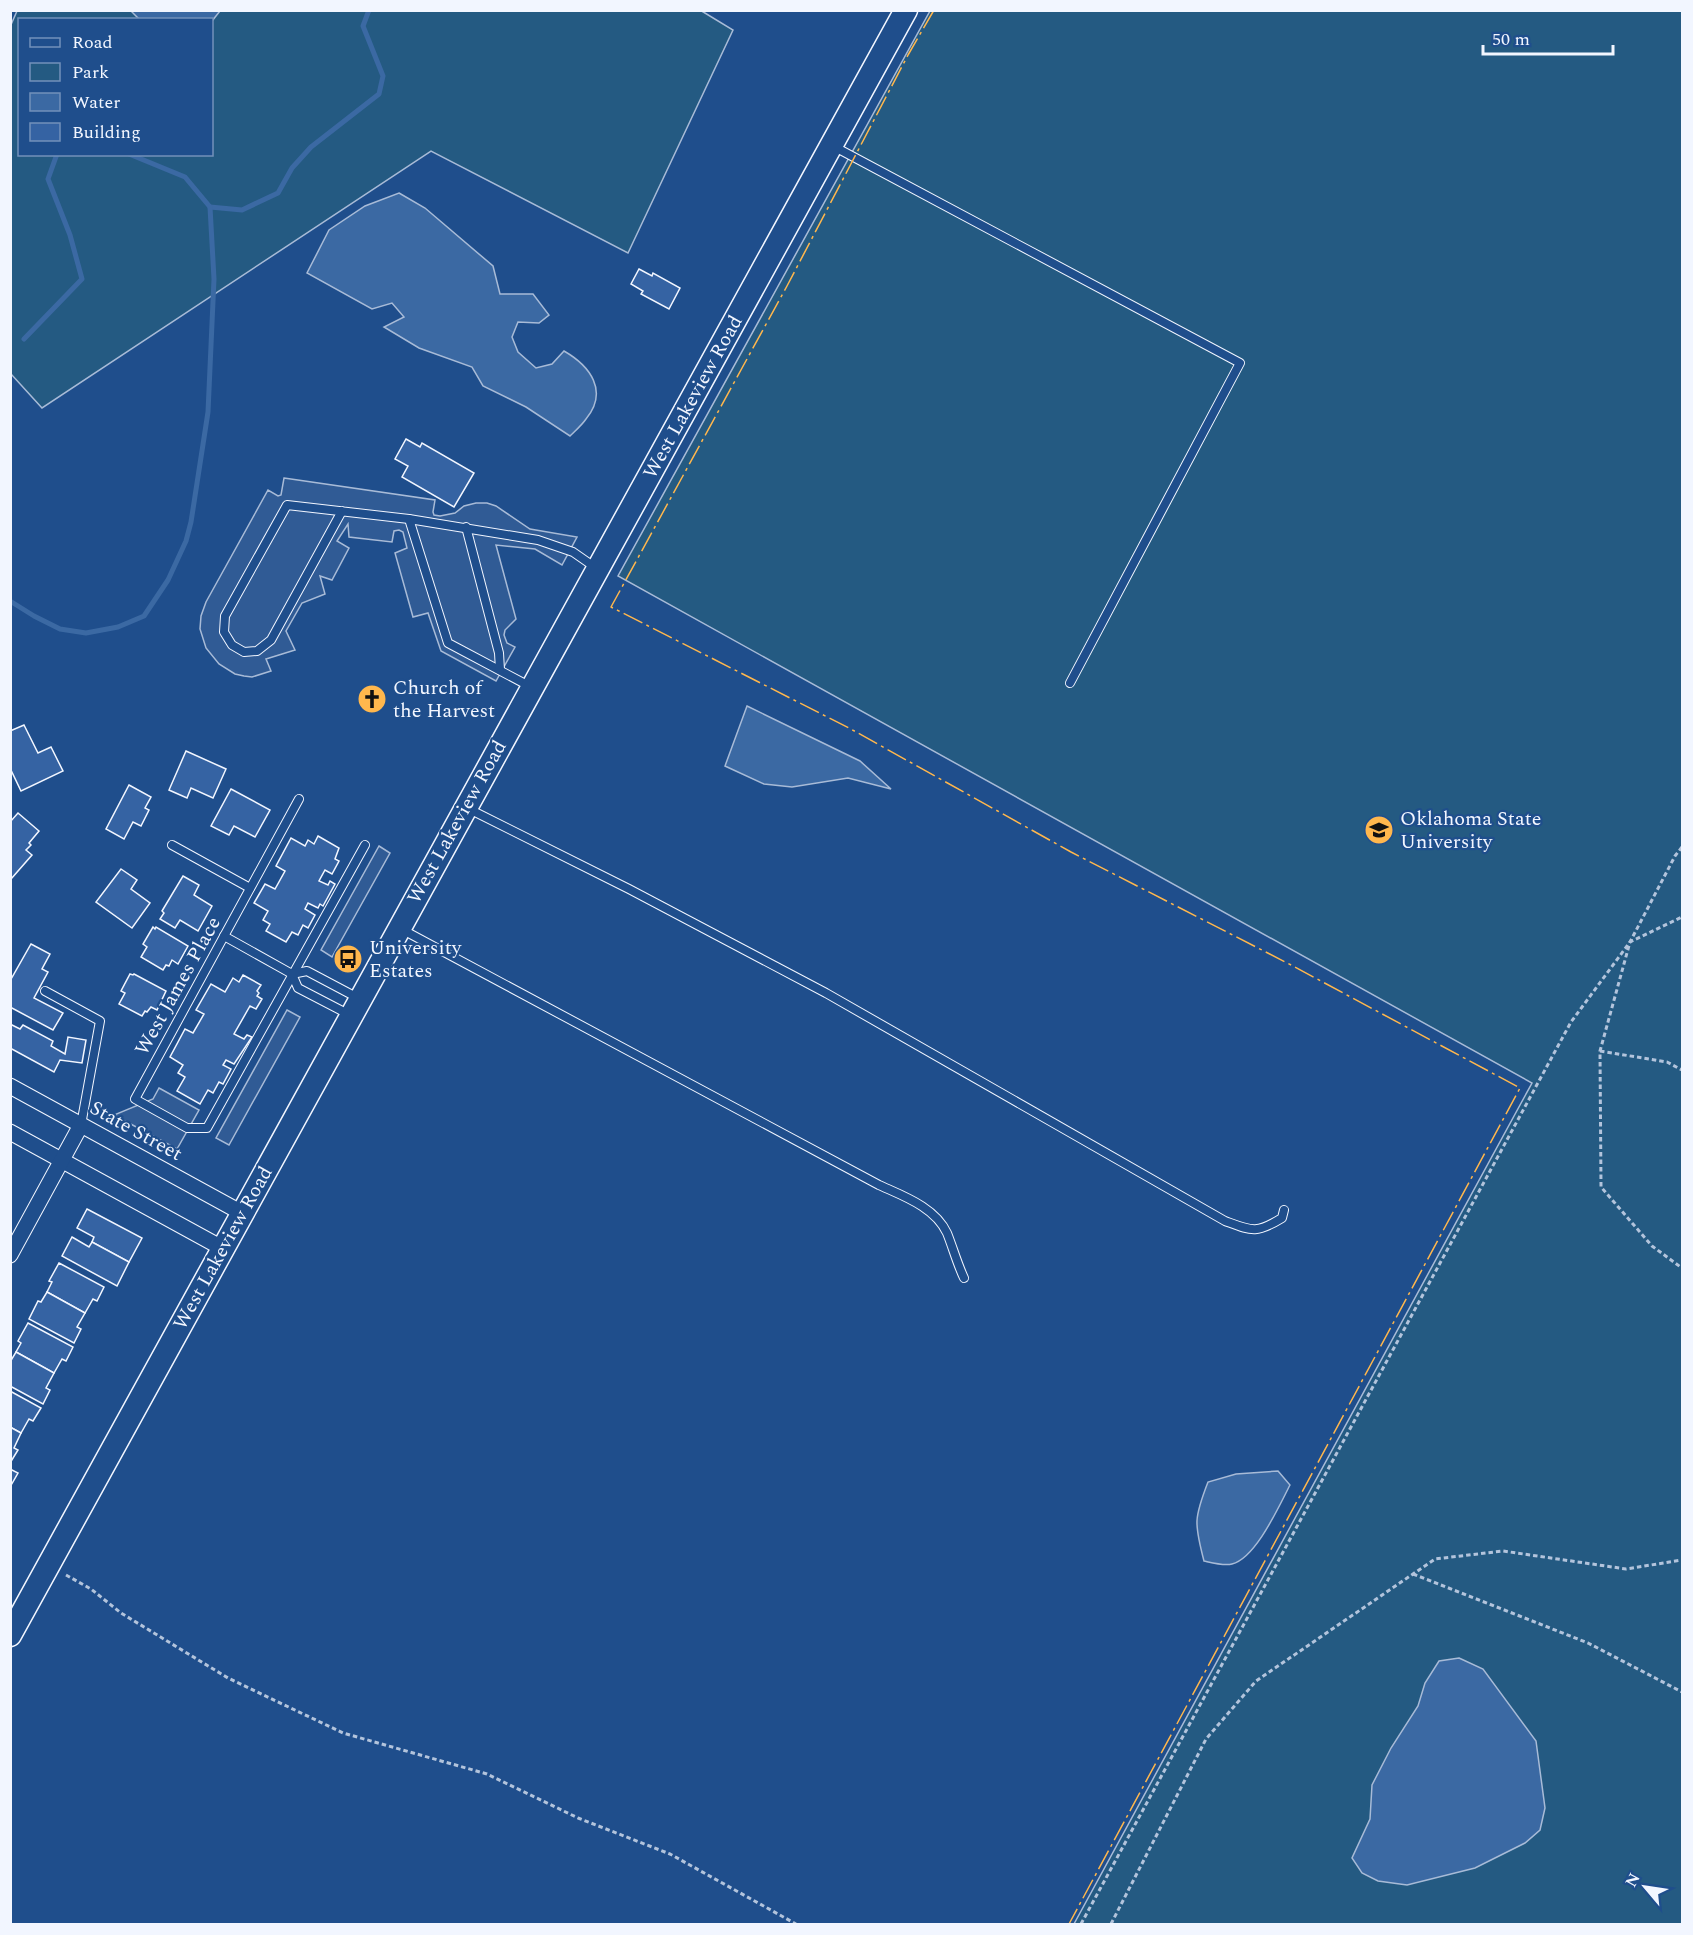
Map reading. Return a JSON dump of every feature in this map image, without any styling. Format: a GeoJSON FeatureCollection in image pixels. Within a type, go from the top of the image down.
{"type":"FeatureCollection","features":[{"type":"Feature","properties":{"kind":"main road","name":"West Lakeview Road"},"geometry":{"type":"LineString","coordinates":[[10,1635],[906,10]]}},
{"type":"Feature","properties":{"kind":"street","name":"State Street"},"geometry":{"type":"LineString","coordinates":[[10,1086],[242,1214]]}},
{"type":"Feature","properties":{"kind":"street"},"geometry":{"type":"LineString","coordinates":[[10,1255],[81,1125]]}},
{"type":"Feature","properties":{"kind":"street"},"geometry":{"type":"LineString","coordinates":[[10,1132],[222,1248]]}},
{"type":"Feature","properties":{"kind":"lane"},"geometry":{"type":"LineString","coordinates":[[832,146],[1240,363],[1070,683]]}},
{"type":"Feature","properties":{"kind":"lane"},"geometry":{"type":"LineString","coordinates":[[342,512],[271,640],[257,651],[244,652],[232,645],[224,632],[225,616],[287,505],[409,519],[538,540],[573,552],[598,568]]}},
{"type":"Feature","properties":{"kind":"lane"},"geometry":{"type":"LineString","coordinates":[[409,519],[447,643],[532,688]]}},
{"type":"Feature","properties":{"kind":"lane"},"geometry":{"type":"LineString","coordinates":[[466,527],[499,653],[500,670]]}},
{"type":"Feature","properties":{"kind":"lane","name":"West James Place"},"geometry":{"type":"LineString","coordinates":[[292,974],[207,1128],[187,1128],[135,1099],[299,799]]}},
{"type":"Feature","properties":{"kind":"lane"},"geometry":{"type":"LineString","coordinates":[[466,807],[629,889],[826,993],[1225,1221],[1250,1230],[1265,1229],[1282,1218],[1284,1210]]}},
{"type":"Feature","properties":{"kind":"lane"},"geometry":{"type":"LineString","coordinates":[[292,974],[365,844]]}},
{"type":"Feature","properties":{"kind":"lane"},"geometry":{"type":"LineString","coordinates":[[172,845],[250,888]]}},
{"type":"Feature","properties":{"kind":"lane"},"geometry":{"type":"LineString","coordinates":[[399,928],[879,1185],[911,1199],[934,1216],[946,1231],[964,1278]]}},
{"type":"Feature","properties":{"kind":"lane"},"geometry":{"type":"LineString","coordinates":[[224,936],[292,974],[298,987],[355,1007]]}},
{"type":"Feature","properties":{"kind":"lane"},"geometry":{"type":"LineString","coordinates":[[292,974],[307,971],[355,1007]]}},
{"type":"Feature","properties":{"kind":"lane"},"geometry":{"type":"LineString","coordinates":[[45,992],[100,1021],[81,1125]]}},
{"type":"Feature","properties":{"kind":"path"},"geometry":{"type":"LineString","coordinates":[[1082,1924],[1571,1022],[1630,942],[1675,856],[1683,847]]}},
{"type":"Feature","properties":{"kind":"path"},"geometry":{"type":"LineString","coordinates":[[1683,917],[1630,942],[1600,1051],[1601,1187],[1652,1246],[1683,1268]]}},
{"type":"Feature","properties":{"kind":"path"},"geometry":{"type":"LineString","coordinates":[[1600,1051],[1667,1062],[1683,1070]]}},
{"type":"Feature","properties":{"kind":"path"},"geometry":{"type":"LineString","coordinates":[[1111,1924],[1206,1739],[1256,1681],[1435,1559],[1503,1551],[1626,1569],[1683,1560]]}},
{"type":"Feature","properties":{"kind":"path"},"geometry":{"type":"LineString","coordinates":[[48,1566],[91,1589],[121,1613],[228,1678],[343,1733],[487,1774],[578,1818],[670,1854],[796,1924]]}},
{"type":"Feature","properties":{"kind":"path"},"geometry":{"type":"LineString","coordinates":[[1413,1574],[1588,1643],[1683,1692]]}},
{"type":"Feature","properties":{"kind":"green space"},"geometry":{"type":"Polygon","coordinates":[[[700,10],[733,30],[628,253],[431,151],[42,408],[11,374],[10,27],[17,11],[700,10]]]}},
{"type":"Feature","properties":{"kind":"green space","name":"Oklahoma State University"},"geometry":{"type":"Polygon","coordinates":[[[930,11],[1682,11],[1682,1924],[1074,1924],[1532,1083],[618,576],[930,11]]]}},
{"type":"Feature","properties":{"kind":"shaded area"},"geometry":{"type":"Polygon","coordinates":[[[284,478],[435,500],[433,512],[434,515],[440,516],[455,513],[464,506],[487,503],[496,506],[530,529],[577,537],[562,565],[535,549],[496,545],[516,619],[505,630],[504,635],[507,643],[515,647],[496,681],[441,651],[428,613],[413,617],[395,553],[407,548],[403,532],[394,531],[392,542],[349,537],[348,524],[337,541],[349,548],[332,580],[320,576],[325,594],[302,603],[286,631],[295,650],[266,659],[271,671],[252,677],[235,674],[219,664],[206,648],[200,629],[201,616],[206,602],[268,490],[278,496],[281,495],[284,478]]]}},
{"type":"Feature","properties":{"kind":"shaded area"},"geometry":{"type":"Polygon","coordinates":[[[379,846],[390,853],[332,957],[321,950],[379,846]]]}},
{"type":"Feature","properties":{"kind":"shaded area"},"geometry":{"type":"Polygon","coordinates":[[[287,1010],[300,1017],[229,1145],[216,1138],[287,1010]]]}},
{"type":"Feature","properties":{"kind":"shaded area"},"geometry":{"type":"Polygon","coordinates":[[[159,1088],[199,1110],[177,1149],[114,1115],[153,1099],[159,1088]]]}},
{"type":"Feature","properties":{"kind":"water"},"geometry":{"type":"Polygon","coordinates":[[[131,10],[220,11],[213,20],[138,18],[131,10]]]}},
{"type":"Feature","properties":{"kind":"water"},"geometry":{"type":"Polygon","coordinates":[[[399,193],[425,208],[493,266],[500,294],[533,294],[549,315],[539,323],[518,322],[512,337],[518,352],[536,368],[552,364],[564,351],[582,364],[593,380],[596,399],[593,409],[570,436],[526,407],[483,386],[472,367],[419,348],[384,327],[404,317],[392,303],[372,309],[307,273],[329,230],[365,206],[399,193]]]}},
{"type":"Feature","properties":{"kind":"water"},"geometry":{"type":"Polygon","coordinates":[[[747,706],[860,761],[891,789],[848,778],[792,787],[764,784],[725,766],[747,706]]]}},
{"type":"Feature","properties":{"kind":"water"},"geometry":{"type":"Polygon","coordinates":[[[1278,1471],[1290,1485],[1266,1530],[1250,1552],[1232,1564],[1204,1561],[1198,1538],[1197,1521],[1208,1482],[1236,1474],[1278,1471]]]}},
{"type":"Feature","properties":{"kind":"water"},"geometry":{"type":"Polygon","coordinates":[[[1459,1658],[1483,1669],[1536,1741],[1545,1808],[1540,1830],[1525,1843],[1475,1868],[1407,1885],[1378,1881],[1362,1873],[1352,1858],[1370,1819],[1372,1785],[1391,1748],[1418,1706],[1425,1683],[1439,1661],[1459,1658]]]}},
{"type":"Feature","properties":{"kind":"building"},"geometry":{"type":"Polygon","coordinates":[[[639,269],[652,276],[653,273],[680,288],[669,309],[641,294],[643,291],[631,284],[639,269]]]}},
{"type":"Feature","properties":{"kind":"building"},"geometry":{"type":"Polygon","coordinates":[[[406,439],[420,447],[422,443],[474,473],[454,507],[402,477],[408,466],[395,459],[406,439]]]}},
{"type":"Feature","properties":{"kind":"building"},"geometry":{"type":"Polygon","coordinates":[[[24,725],[38,753],[51,747],[63,771],[21,791],[10,768],[10,731],[24,725]]]}},
{"type":"Feature","properties":{"kind":"building"},"geometry":{"type":"Polygon","coordinates":[[[186,751],[226,769],[213,798],[191,788],[187,798],[169,790],[186,751]]]}},
{"type":"Feature","properties":{"kind":"building"},"geometry":{"type":"Polygon","coordinates":[[[129,785],[151,797],[145,808],[149,810],[141,826],[133,822],[124,839],[106,829],[129,785]]]}},
{"type":"Feature","properties":{"kind":"building"},"geometry":{"type":"Polygon","coordinates":[[[231,789],[270,810],[255,837],[234,826],[229,835],[211,826],[231,789]]]}},
{"type":"Feature","properties":{"kind":"building"},"geometry":{"type":"Polygon","coordinates":[[[18,813],[39,831],[26,850],[32,855],[11,879],[10,822],[18,813]]]}},
{"type":"Feature","properties":{"kind":"building"},"geometry":{"type":"Polygon","coordinates":[[[318,836],[339,848],[335,859],[339,861],[332,874],[325,870],[319,881],[328,885],[330,881],[335,884],[323,906],[320,904],[318,908],[308,903],[305,909],[315,915],[308,928],[303,925],[298,935],[292,932],[286,942],[266,931],[270,924],[263,920],[268,911],[254,903],[265,884],[275,889],[285,871],[276,866],[291,838],[305,846],[308,840],[314,844],[318,836]]]}},
{"type":"Feature","properties":{"kind":"building"},"geometry":{"type":"Polygon","coordinates":[[[121,869],[137,880],[131,889],[150,903],[132,928],[96,902],[121,869]]]}},
{"type":"Feature","properties":{"kind":"building"},"geometry":{"type":"Polygon","coordinates":[[[183,876],[199,885],[194,895],[212,906],[198,931],[180,920],[175,928],[160,919],[164,913],[162,911],[183,876]]]}},
{"type":"Feature","properties":{"kind":"building"},"geometry":{"type":"Polygon","coordinates":[[[153,927],[188,946],[178,964],[172,960],[163,970],[141,957],[147,947],[143,944],[153,927]]]}},
{"type":"Feature","properties":{"kind":"building"},"geometry":{"type":"Polygon","coordinates":[[[31,944],[50,954],[42,969],[48,972],[34,998],[63,1013],[53,1030],[10,1007],[10,981],[31,944]]]}},
{"type":"Feature","properties":{"kind":"building"},"geometry":{"type":"Polygon","coordinates":[[[130,974],[166,991],[157,1010],[151,1007],[142,1016],[119,1004],[125,993],[121,991],[130,974]]]}},
{"type":"Feature","properties":{"kind":"building"},"geometry":{"type":"Polygon","coordinates":[[[243,975],[261,985],[257,996],[262,999],[256,1009],[250,1006],[234,1034],[244,1039],[247,1035],[252,1037],[234,1064],[226,1060],[223,1065],[231,1069],[223,1084],[219,1082],[213,1093],[208,1090],[200,1104],[177,1091],[185,1077],[178,1073],[183,1065],[170,1057],[185,1029],[193,1033],[204,1014],[196,1010],[211,984],[225,992],[233,978],[239,982],[243,975]]]}},
{"type":"Feature","properties":{"kind":"building"},"geometry":{"type":"Polygon","coordinates":[[[10,1024],[20,1029],[23,1025],[53,1041],[51,1046],[65,1054],[68,1037],[86,1040],[82,1063],[60,1060],[54,1072],[10,1048],[10,1024]]]}},
{"type":"Feature","properties":{"kind":"building"},"geometry":{"type":"Polygon","coordinates":[[[87,1209],[142,1238],[129,1262],[92,1242],[94,1237],[77,1228],[87,1209]]]}},
{"type":"Feature","properties":{"kind":"building"},"geometry":{"type":"Polygon","coordinates":[[[72,1237],[89,1247],[92,1242],[129,1262],[117,1286],[62,1256],[72,1237]]]}},
{"type":"Feature","properties":{"kind":"building"},"geometry":{"type":"Polygon","coordinates":[[[59,1263],[104,1287],[97,1301],[93,1299],[85,1313],[47,1292],[52,1282],[49,1281],[59,1263]]]}},
{"type":"Feature","properties":{"kind":"building"},"geometry":{"type":"Polygon","coordinates":[[[47,1292],[85,1313],[77,1327],[81,1329],[74,1343],[29,1319],[38,1301],[41,1302],[47,1292]]]}},
{"type":"Feature","properties":{"kind":"building"},"geometry":{"type":"Polygon","coordinates":[[[28,1323],[73,1347],[66,1361],[62,1359],[54,1373],[16,1352],[21,1343],[18,1341],[28,1323]]]}},
{"type":"Feature","properties":{"kind":"building"},"geometry":{"type":"Polygon","coordinates":[[[16,1352],[54,1373],[46,1388],[50,1390],[43,1404],[10,1386],[10,1362],[16,1352]]]}},
{"type":"Feature","properties":{"kind":"building"},"geometry":{"type":"Polygon","coordinates":[[[10,1391],[41,1408],[33,1421],[29,1419],[21,1433],[10,1427],[10,1391]]]}},
{"type":"Feature","properties":{"kind":"building"},"geometry":{"type":"Polygon","coordinates":[[[10,1427],[21,1433],[14,1448],[18,1450],[10,1463],[10,1427]]]}},
{"type":"Feature","properties":{"kind":"building"},"geometry":{"type":"Polygon","coordinates":[[[10,1469],[18,1473],[10,1487],[10,1469]]]}},
{"type":"Feature","properties":{"kind":"waterway"},"geometry":{"type":"LineString","coordinates":[[210,207],[242,210],[278,193],[292,168],[311,147],[379,94],[383,76],[363,26],[369,10]]}},
{"type":"Feature","properties":{"kind":"waterway"},"geometry":{"type":"LineString","coordinates":[[24,339],[82,279],[70,235],[48,179],[56,156]]}},
{"type":"Feature","properties":{"kind":"waterway"},"geometry":{"type":"LineString","coordinates":[[10,601],[60,629],[86,633],[118,627],[144,616],[168,580],[186,541],[208,412],[214,279],[210,207],[185,177],[134,156]]}},
{"type":"Feature","properties":{"kind":"power"},"geometry":{"type":"LineString","coordinates":[[934,10],[787,286],[611,607],[849,728],[1071,852],[1293,966],[1520,1088],[1069,1924]]}},
{"type":"Feature","properties":{"kind":"place","name":"Church of the Harvest"},"geometry":{"type":"Point","coordinates":[372,699]}},
{"type":"Feature","properties":{"kind":"place","name":"Oklahoma State University"},"geometry":{"type":"Point","coordinates":[1379,830]}},
{"type":"Feature","properties":{"kind":"place","name":"University Estates"},"geometry":{"type":"Point","coordinates":[348,959]}}]}
